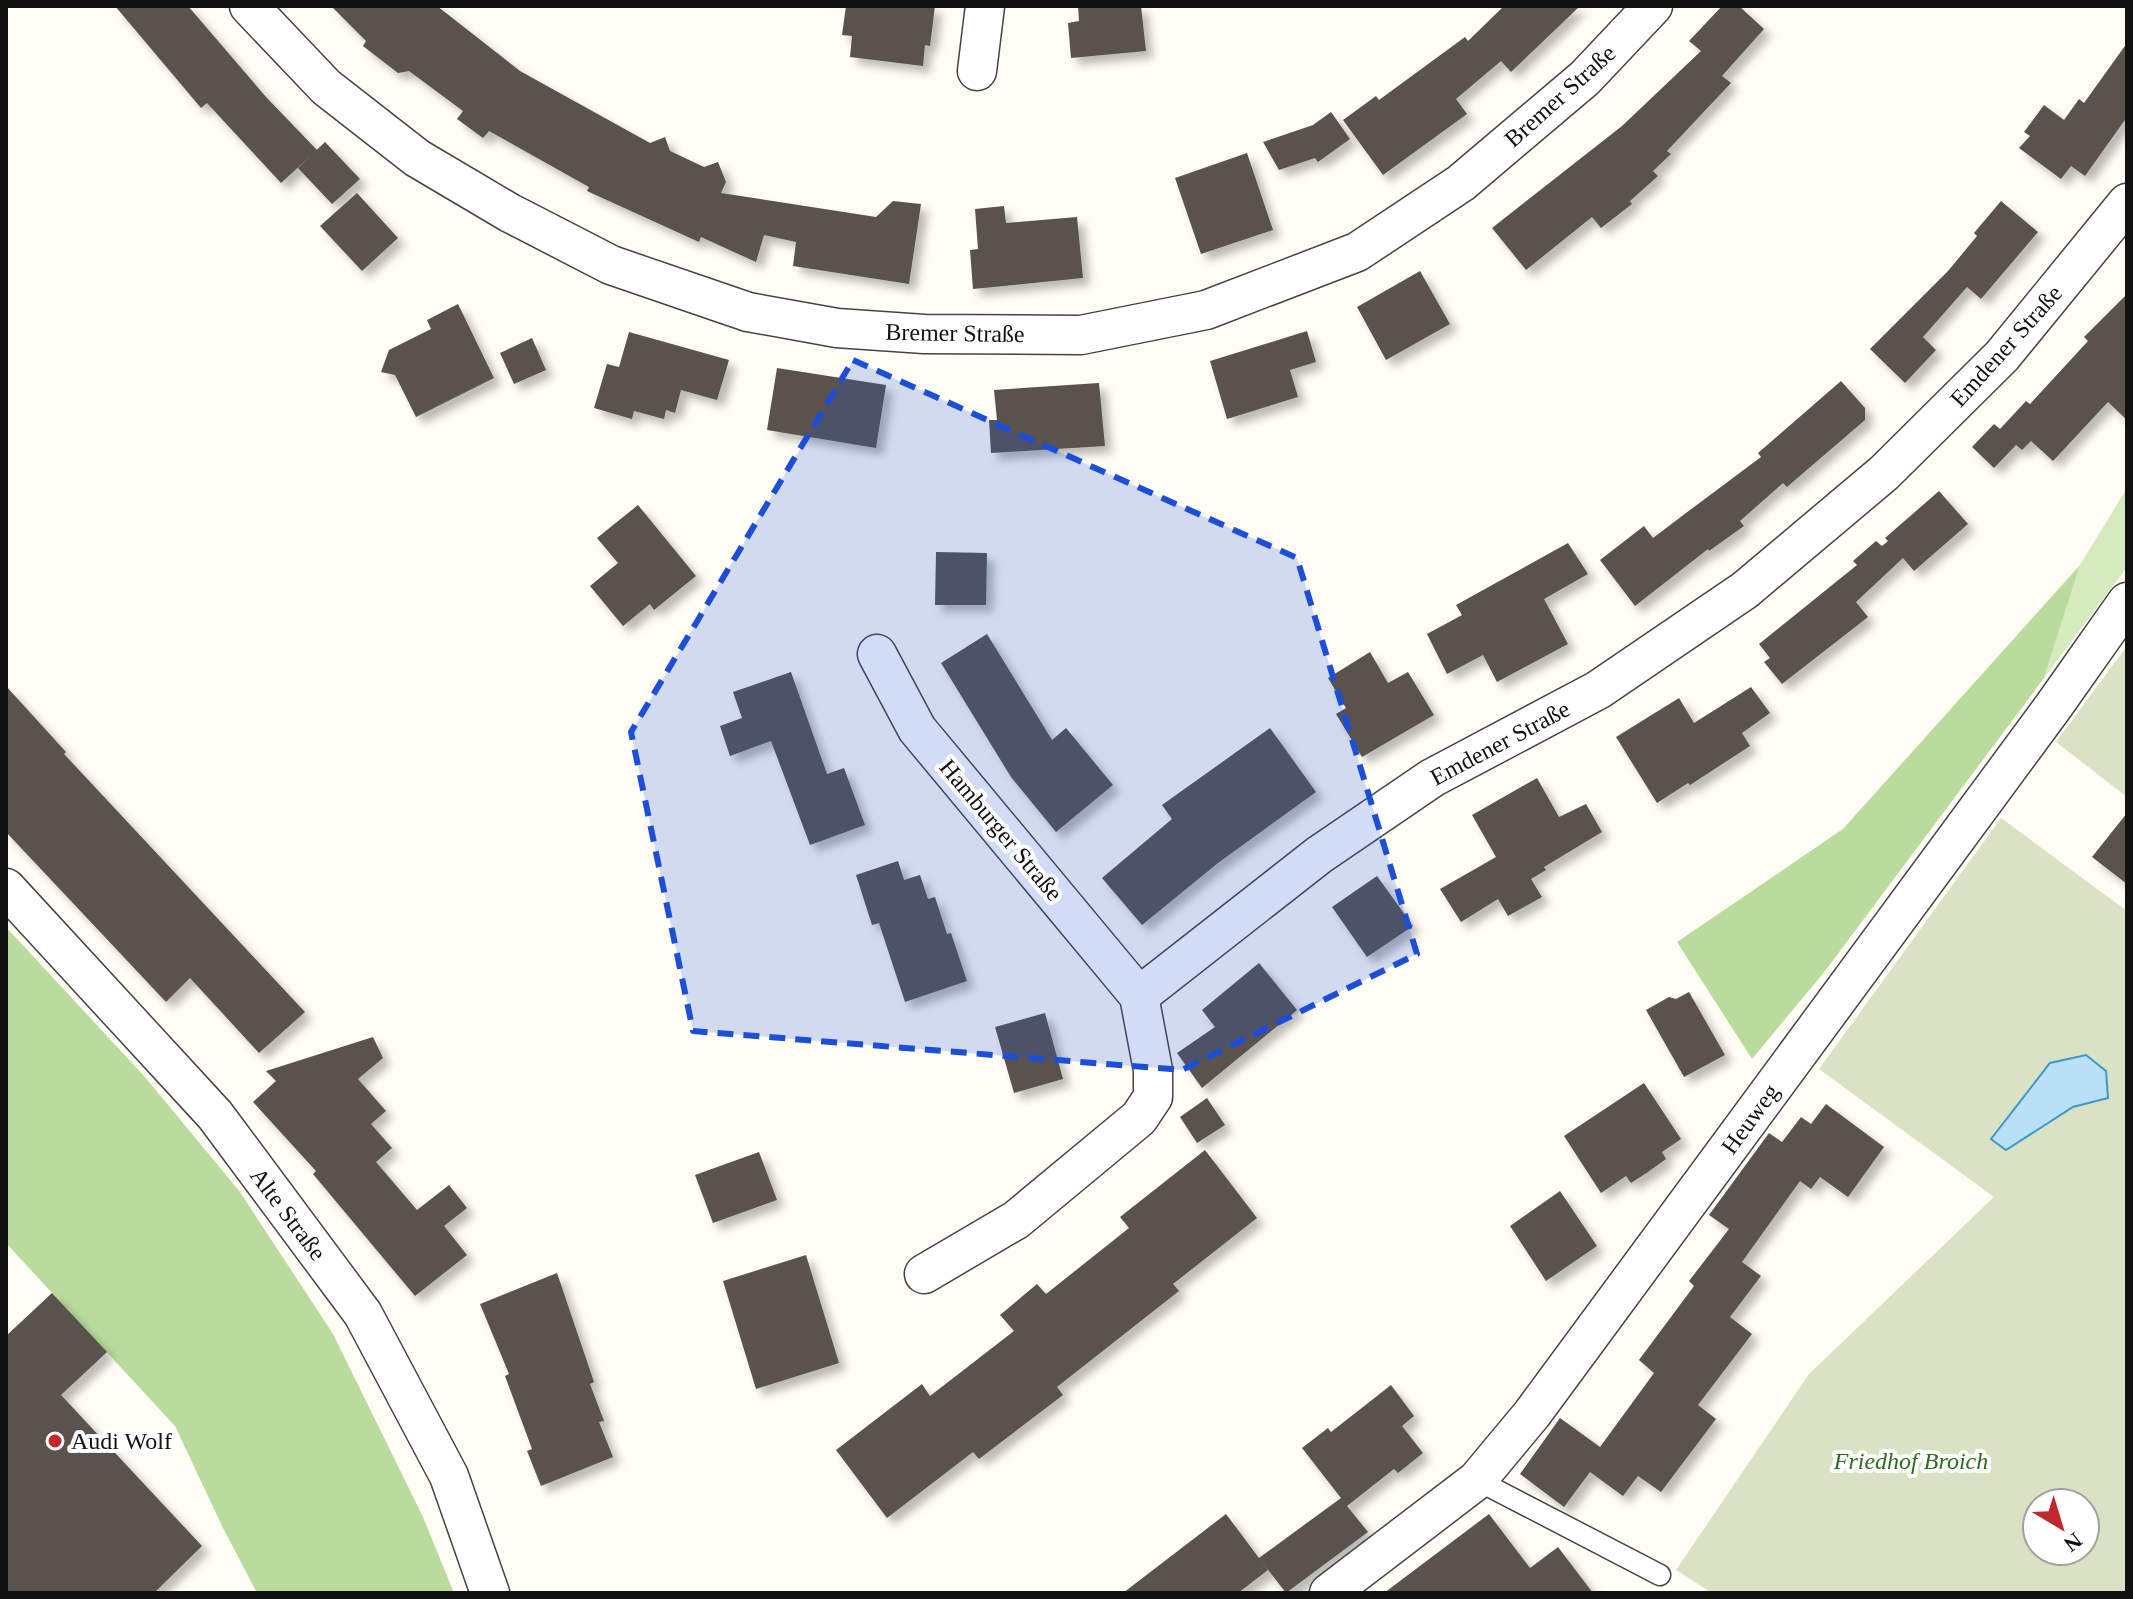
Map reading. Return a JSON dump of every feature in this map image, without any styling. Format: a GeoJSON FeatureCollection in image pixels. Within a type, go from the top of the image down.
{"type":"FeatureCollection","features":[{"type":"Feature","properties":{"kind":"street","name":"Bremer Straße"},"geometry":{"type":"LineString","coordinates":[[249,6],[326,87],[417,158],[510,213],[611,265],[748,312],[837,328],[924,334],[1081,335],[1206,310],[1357,252],[1472,174],[1585,78],[1653,6]]}},
{"type":"Feature","properties":{"kind":"street"},"geometry":{"type":"LineString","coordinates":[[977,71],[985,6]]}},
{"type":"Feature","properties":{"kind":"street","name":"Emdener Straße"},"geometry":{"type":"LineString","coordinates":[[1139,996],[1319,855],[1420,786],[1598,690],[1745,590],[1884,473],[2002,356],[2127,203]]}},
{"type":"Feature","properties":{"kind":"street","name":"Heuweg"},"geometry":{"type":"LineString","coordinates":[[1329,1593],[1477,1480],[1532,1414],[2127,602]]}},
{"type":"Feature","properties":{"kind":"street","name":"Hamburger Straße"},"geometry":{"type":"LineString","coordinates":[[877,654],[917,729],[1139,996]]}},
{"type":"Feature","properties":{"kind":"street","name":"Alte Straße"},"geometry":{"type":"LineString","coordinates":[[6,888],[215,1115],[363,1314],[449,1476],[490,1593]]}},
{"type":"Feature","properties":{"kind":"street"},"geometry":{"type":"LineString","coordinates":[[924,1274],[1016,1220],[1139,1118],[1153,1097],[1153,1070],[1139,996]]}},
{"type":"Feature","properties":{"kind":"lane"},"geometry":{"type":"LineString","coordinates":[[1477,1480],[1660,1575]]}},
{"type":"Feature","properties":{"kind":"highlighted area"},"geometry":{"type":"Polygon","coordinates":[[[853,360],[1297,558],[1417,954],[1182,1070],[693,1031],[631,732],[853,360]]]}},
{"type":"Feature","properties":{"kind":"green space"},"geometry":{"type":"Polygon","coordinates":[[[2127,488],[2127,567],[2044,678],[2080,565],[2127,488]]]}},
{"type":"Feature","properties":{"kind":"green space"},"geometry":{"type":"Polygon","coordinates":[[[2080,565],[2044,678],[1825,971],[1752,1059],[1677,942],[1843,829],[2080,565]]]}},
{"type":"Feature","properties":{"kind":"green space"},"geometry":{"type":"Polygon","coordinates":[[[2127,646],[2127,797],[2056,742],[2127,646]]]}},
{"type":"Feature","properties":{"kind":"green space","name":"Friedhof Broich"},"geometry":{"type":"Polygon","coordinates":[[[2001,818],[2127,911],[2127,1593],[1712,1593],[1676,1570],[1809,1374],[1994,1197],[1819,1069],[2001,818]]]}},
{"type":"Feature","properties":{"kind":"green space"},"geometry":{"type":"Polygon","coordinates":[[[6,927],[145,1077],[240,1192],[333,1334],[423,1517],[454,1593],[257,1593],[175,1426],[6,1243],[6,927]]]}},
{"type":"Feature","properties":{"kind":"water"},"geometry":{"type":"Polygon","coordinates":[[[2086,1055],[2106,1071],[2108,1098],[2073,1107],[2006,1150],[1991,1139],[2050,1063],[2086,1055]]]}},
{"type":"Feature","properties":{"kind":"building"},"geometry":{"type":"Polygon","coordinates":[[[115,6],[188,6],[266,97],[317,150],[281,183],[207,103],[201,108],[115,6]]]}},
{"type":"Feature","properties":{"kind":"building"},"geometry":{"type":"Polygon","coordinates":[[[331,6],[437,6],[520,71],[650,143],[665,137],[670,151],[704,167],[718,162],[726,182],[721,193],[876,217],[893,201],[921,204],[909,284],[793,266],[796,242],[764,235],[756,262],[701,237],[699,242],[587,191],[589,187],[489,131],[483,138],[457,119],[463,111],[409,71],[398,73],[363,46],[366,41],[331,6]]]}},
{"type":"Feature","properties":{"kind":"building"},"geometry":{"type":"Polygon","coordinates":[[[846,6],[935,6],[930,46],[925,45],[923,66],[850,57],[852,36],[842,35],[846,6]]]}},
{"type":"Feature","properties":{"kind":"building"},"geometry":{"type":"Polygon","coordinates":[[[1078,6],[1141,6],[1146,51],[1071,58],[1068,23],[1079,21],[1078,6]]]}},
{"type":"Feature","properties":{"kind":"building"},"geometry":{"type":"Polygon","coordinates":[[[1504,6],[1580,6],[1511,72],[1501,61],[1456,99],[1467,114],[1383,175],[1343,120],[1376,96],[1379,100],[1465,37],[1468,41],[1504,6]]]}},
{"type":"Feature","properties":{"kind":"building"},"geometry":{"type":"Polygon","coordinates":[[[1722,6],[1739,6],[1764,29],[1722,76],[1731,83],[1667,151],[1671,154],[1653,171],[1658,176],[1630,201],[1632,204],[1601,228],[1592,217],[1526,270],[1492,228],[1622,126],[1701,51],[1689,41],[1722,6]]]}},
{"type":"Feature","properties":{"kind":"building"},"geometry":{"type":"Polygon","coordinates":[[[2127,43],[2127,117],[2085,176],[2071,166],[2061,179],[2019,148],[2030,136],[2024,132],[2044,105],[2064,120],[2079,99],[2084,103],[2127,43]]]}},
{"type":"Feature","properties":{"kind":"building"},"geometry":{"type":"Polygon","coordinates":[[[1331,112],[1350,139],[1318,162],[1315,158],[1279,170],[1263,142],[1313,125],[1331,112]]]}},
{"type":"Feature","properties":{"kind":"building"},"geometry":{"type":"Polygon","coordinates":[[[325,142],[360,179],[332,204],[298,168],[325,142]]]}},
{"type":"Feature","properties":{"kind":"building"},"geometry":{"type":"Polygon","coordinates":[[[1247,153],[1273,230],[1201,254],[1175,178],[1247,153]]]}},
{"type":"Feature","properties":{"kind":"building"},"geometry":{"type":"Polygon","coordinates":[[[357,193],[398,238],[362,271],[320,226],[357,193]]]}},
{"type":"Feature","properties":{"kind":"building"},"geometry":{"type":"Polygon","coordinates":[[[2001,201],[2038,232],[1981,299],[1967,287],[1923,337],[1936,350],[1905,383],[1870,349],[1948,271],[2001,201]]]}},
{"type":"Feature","properties":{"kind":"building"},"geometry":{"type":"Polygon","coordinates":[[[1004,206],[1006,223],[1077,217],[1083,278],[973,289],[970,250],[978,249],[975,209],[1004,206]]]}},
{"type":"Feature","properties":{"kind":"building"},"geometry":{"type":"Polygon","coordinates":[[[1420,271],[1450,324],[1386,360],[1357,307],[1420,271]]]}},
{"type":"Feature","properties":{"kind":"building"},"geometry":{"type":"Polygon","coordinates":[[[2127,294],[2127,420],[2108,402],[2053,461],[2031,441],[2022,450],[2016,445],[1994,468],[1972,447],[1994,424],[2000,429],[2026,401],[2030,404],[2088,341],[2084,337],[2127,294]]]}},
{"type":"Feature","properties":{"kind":"building"},"geometry":{"type":"Polygon","coordinates":[[[458,304],[494,378],[416,417],[395,375],[381,372],[389,350],[431,329],[427,320],[458,304]]]}},
{"type":"Feature","properties":{"kind":"building"},"geometry":{"type":"Polygon","coordinates":[[[1307,331],[1316,362],[1290,370],[1298,397],[1227,419],[1210,361],[1307,331]]]}},
{"type":"Feature","properties":{"kind":"building"},"geometry":{"type":"Polygon","coordinates":[[[629,332],[729,360],[717,400],[681,390],[675,413],[666,410],[664,419],[634,411],[632,419],[594,408],[607,364],[619,367],[629,332]]]}},
{"type":"Feature","properties":{"kind":"building"},"geometry":{"type":"Polygon","coordinates":[[[532,338],[546,370],[514,384],[500,353],[532,338]]]}},
{"type":"Feature","properties":{"kind":"building"},"geometry":{"type":"Polygon","coordinates":[[[777,368],[886,385],[876,448],[767,430],[777,368]]]}},
{"type":"Feature","properties":{"kind":"building"},"geometry":{"type":"Polygon","coordinates":[[[1841,381],[1865,408],[1865,420],[1787,487],[1783,483],[1740,521],[1744,526],[1708,549],[1635,606],[1600,560],[1644,526],[1653,538],[1761,457],[1758,453],[1841,381]]]}},
{"type":"Feature","properties":{"kind":"building"},"geometry":{"type":"Polygon","coordinates":[[[1099,383],[1105,446],[991,453],[989,420],[997,420],[994,390],[1099,383]]]}},
{"type":"Feature","properties":{"kind":"building"},"geometry":{"type":"Polygon","coordinates":[[[1939,491],[1968,524],[1914,571],[1903,558],[1856,602],[1868,617],[1782,684],[1764,662],[1770,658],[1759,644],[1857,565],[1853,561],[1876,541],[1882,546],[1888,541],[1885,538],[1939,491]]]}},
{"type":"Feature","properties":{"kind":"building"},"geometry":{"type":"Polygon","coordinates":[[[638,505],[696,576],[654,610],[650,604],[623,626],[590,586],[618,563],[597,538],[638,505]]]}},
{"type":"Feature","properties":{"kind":"building"},"geometry":{"type":"Polygon","coordinates":[[[1568,543],[1588,574],[1544,599],[1568,644],[1497,682],[1483,655],[1447,674],[1427,634],[1462,615],[1456,605],[1568,543]]]}},
{"type":"Feature","properties":{"kind":"building"},"geometry":{"type":"Polygon","coordinates":[[[936,552],[987,553],[986,605],[935,605],[936,552]]]}},
{"type":"Feature","properties":{"kind":"building"},"geometry":{"type":"Polygon","coordinates":[[[987,634],[1052,740],[1066,728],[1113,785],[1056,832],[1011,777],[941,663],[987,634]]]}},
{"type":"Feature","properties":{"kind":"building"},"geometry":{"type":"Polygon","coordinates":[[[1370,652],[1388,683],[1408,672],[1434,715],[1362,757],[1336,714],[1346,708],[1328,678],[1370,652]]]}},
{"type":"Feature","properties":{"kind":"building"},"geometry":{"type":"Polygon","coordinates":[[[791,672],[827,774],[844,768],[865,825],[810,845],[771,741],[730,756],[720,726],[742,718],[733,692],[791,672]]]}},
{"type":"Feature","properties":{"kind":"building"},"geometry":{"type":"Polygon","coordinates":[[[6,686],[66,752],[64,754],[305,1012],[259,1053],[190,978],[166,1002],[6,832],[6,686]]]}},
{"type":"Feature","properties":{"kind":"building"},"geometry":{"type":"Polygon","coordinates":[[[1751,687],[1770,713],[1742,733],[1750,746],[1657,803],[1616,737],[1679,698],[1694,723],[1751,687]]]}},
{"type":"Feature","properties":{"kind":"building"},"geometry":{"type":"Polygon","coordinates":[[[1270,728],[1316,792],[1218,863],[1142,925],[1102,878],[1172,819],[1162,805],[1270,728]]]}},
{"type":"Feature","properties":{"kind":"building"},"geometry":{"type":"Polygon","coordinates":[[[1537,778],[1559,817],[1586,804],[1602,832],[1544,867],[1546,870],[1531,879],[1542,897],[1508,916],[1498,899],[1461,922],[1440,889],[1496,857],[1472,815],[1537,778]]]}},
{"type":"Feature","properties":{"kind":"building"},"geometry":{"type":"Polygon","coordinates":[[[2127,813],[2127,884],[2092,857],[2127,813]]]}},
{"type":"Feature","properties":{"kind":"building"},"geometry":{"type":"Polygon","coordinates":[[[898,861],[904,880],[920,875],[928,899],[935,897],[967,981],[905,1002],[879,923],[872,925],[856,875],[898,861]]]}},
{"type":"Feature","properties":{"kind":"building"},"geometry":{"type":"Polygon","coordinates":[[[1377,876],[1413,926],[1367,957],[1332,907],[1377,876]]]}},
{"type":"Feature","properties":{"kind":"building"},"geometry":{"type":"Polygon","coordinates":[[[1259,963],[1297,1010],[1202,1088],[1177,1053],[1215,1027],[1202,1010],[1259,963]]]}},
{"type":"Feature","properties":{"kind":"building"},"geometry":{"type":"Polygon","coordinates":[[[1689,992],[1725,1055],[1684,1077],[1646,1010],[1669,997],[1676,999],[1689,992]]]}},
{"type":"Feature","properties":{"kind":"building"},"geometry":{"type":"Polygon","coordinates":[[[1045,1013],[1063,1079],[1014,1093],[995,1027],[1045,1013]]]}},
{"type":"Feature","properties":{"kind":"building"},"geometry":{"type":"Polygon","coordinates":[[[373,1037],[383,1058],[358,1079],[386,1111],[371,1124],[392,1148],[376,1162],[417,1210],[449,1185],[467,1208],[444,1226],[467,1255],[415,1296],[313,1174],[316,1171],[253,1102],[276,1081],[266,1071],[373,1037]]]}},
{"type":"Feature","properties":{"kind":"building"},"geometry":{"type":"Polygon","coordinates":[[[1644,1083],[1681,1139],[1662,1152],[1666,1159],[1648,1172],[1631,1183],[1626,1176],[1601,1193],[1564,1136],[1644,1083]]]}},
{"type":"Feature","properties":{"kind":"building"},"geometry":{"type":"Polygon","coordinates":[[[1207,1098],[1225,1125],[1197,1143],[1180,1117],[1207,1098]]]}},
{"type":"Feature","properties":{"kind":"building"},"geometry":{"type":"Polygon","coordinates":[[[1826,1104],[1884,1147],[1848,1197],[1820,1177],[1811,1189],[1800,1181],[1742,1262],[1761,1276],[1730,1317],[1752,1334],[1698,1405],[1716,1419],[1661,1492],[1638,1476],[1623,1496],[1590,1472],[1564,1507],[1520,1474],[1560,1418],[1600,1447],[1654,1373],[1639,1360],[1694,1286],[1689,1281],[1729,1229],[1709,1215],[1769,1133],[1782,1142],[1801,1117],[1811,1124],[1826,1104]]]}},
{"type":"Feature","properties":{"kind":"building"},"geometry":{"type":"Polygon","coordinates":[[[1205,1150],[1257,1218],[1173,1284],[1179,1291],[1057,1387],[1063,1395],[979,1459],[973,1452],[887,1518],[836,1450],[922,1384],[930,1396],[1014,1331],[1000,1315],[1037,1284],[1046,1294],[1129,1228],[1120,1217],[1205,1150]]]}},
{"type":"Feature","properties":{"kind":"building"},"geometry":{"type":"Polygon","coordinates":[[[759,1152],[777,1200],[713,1223],[695,1175],[759,1152]]]}},
{"type":"Feature","properties":{"kind":"building"},"geometry":{"type":"Polygon","coordinates":[[[1560,1191],[1597,1246],[1546,1281],[1510,1226],[1560,1191]]]}},
{"type":"Feature","properties":{"kind":"building"},"geometry":{"type":"Polygon","coordinates":[[[806,1255],[839,1363],[756,1389],[723,1281],[806,1255]]]}},
{"type":"Feature","properties":{"kind":"building"},"geometry":{"type":"Polygon","coordinates":[[[557,1273],[594,1382],[590,1384],[604,1421],[599,1422],[613,1457],[541,1486],[527,1451],[532,1449],[505,1376],[509,1374],[480,1304],[557,1273]]]}},
{"type":"Feature","properties":{"kind":"building","name":"Audi Wolf"},"geometry":{"type":"Polygon","coordinates":[[[52,1293],[107,1352],[61,1395],[202,1546],[154,1593],[6,1593],[6,1336],[52,1293]]]}},
{"type":"Feature","properties":{"kind":"building"},"geometry":{"type":"Polygon","coordinates":[[[1391,1385],[1414,1416],[1402,1426],[1423,1453],[1398,1473],[1394,1469],[1347,1506],[1368,1532],[1286,1593],[1259,1558],[1341,1498],[1302,1448],[1328,1428],[1331,1432],[1391,1385]]]}},
{"type":"Feature","properties":{"kind":"building"},"geometry":{"type":"Polygon","coordinates":[[[1226,1514],[1268,1570],[1238,1593],[1123,1593],[1226,1514]]]}},
{"type":"Feature","properties":{"kind":"building"},"geometry":{"type":"Polygon","coordinates":[[[1489,1514],[1530,1568],[1558,1547],[1593,1593],[1384,1593],[1489,1514]]]}},
{"type":"Feature","properties":{"kind":"place","name":"Audi Wolf"},"geometry":{"type":"Point","coordinates":[55,1441]}}]}
